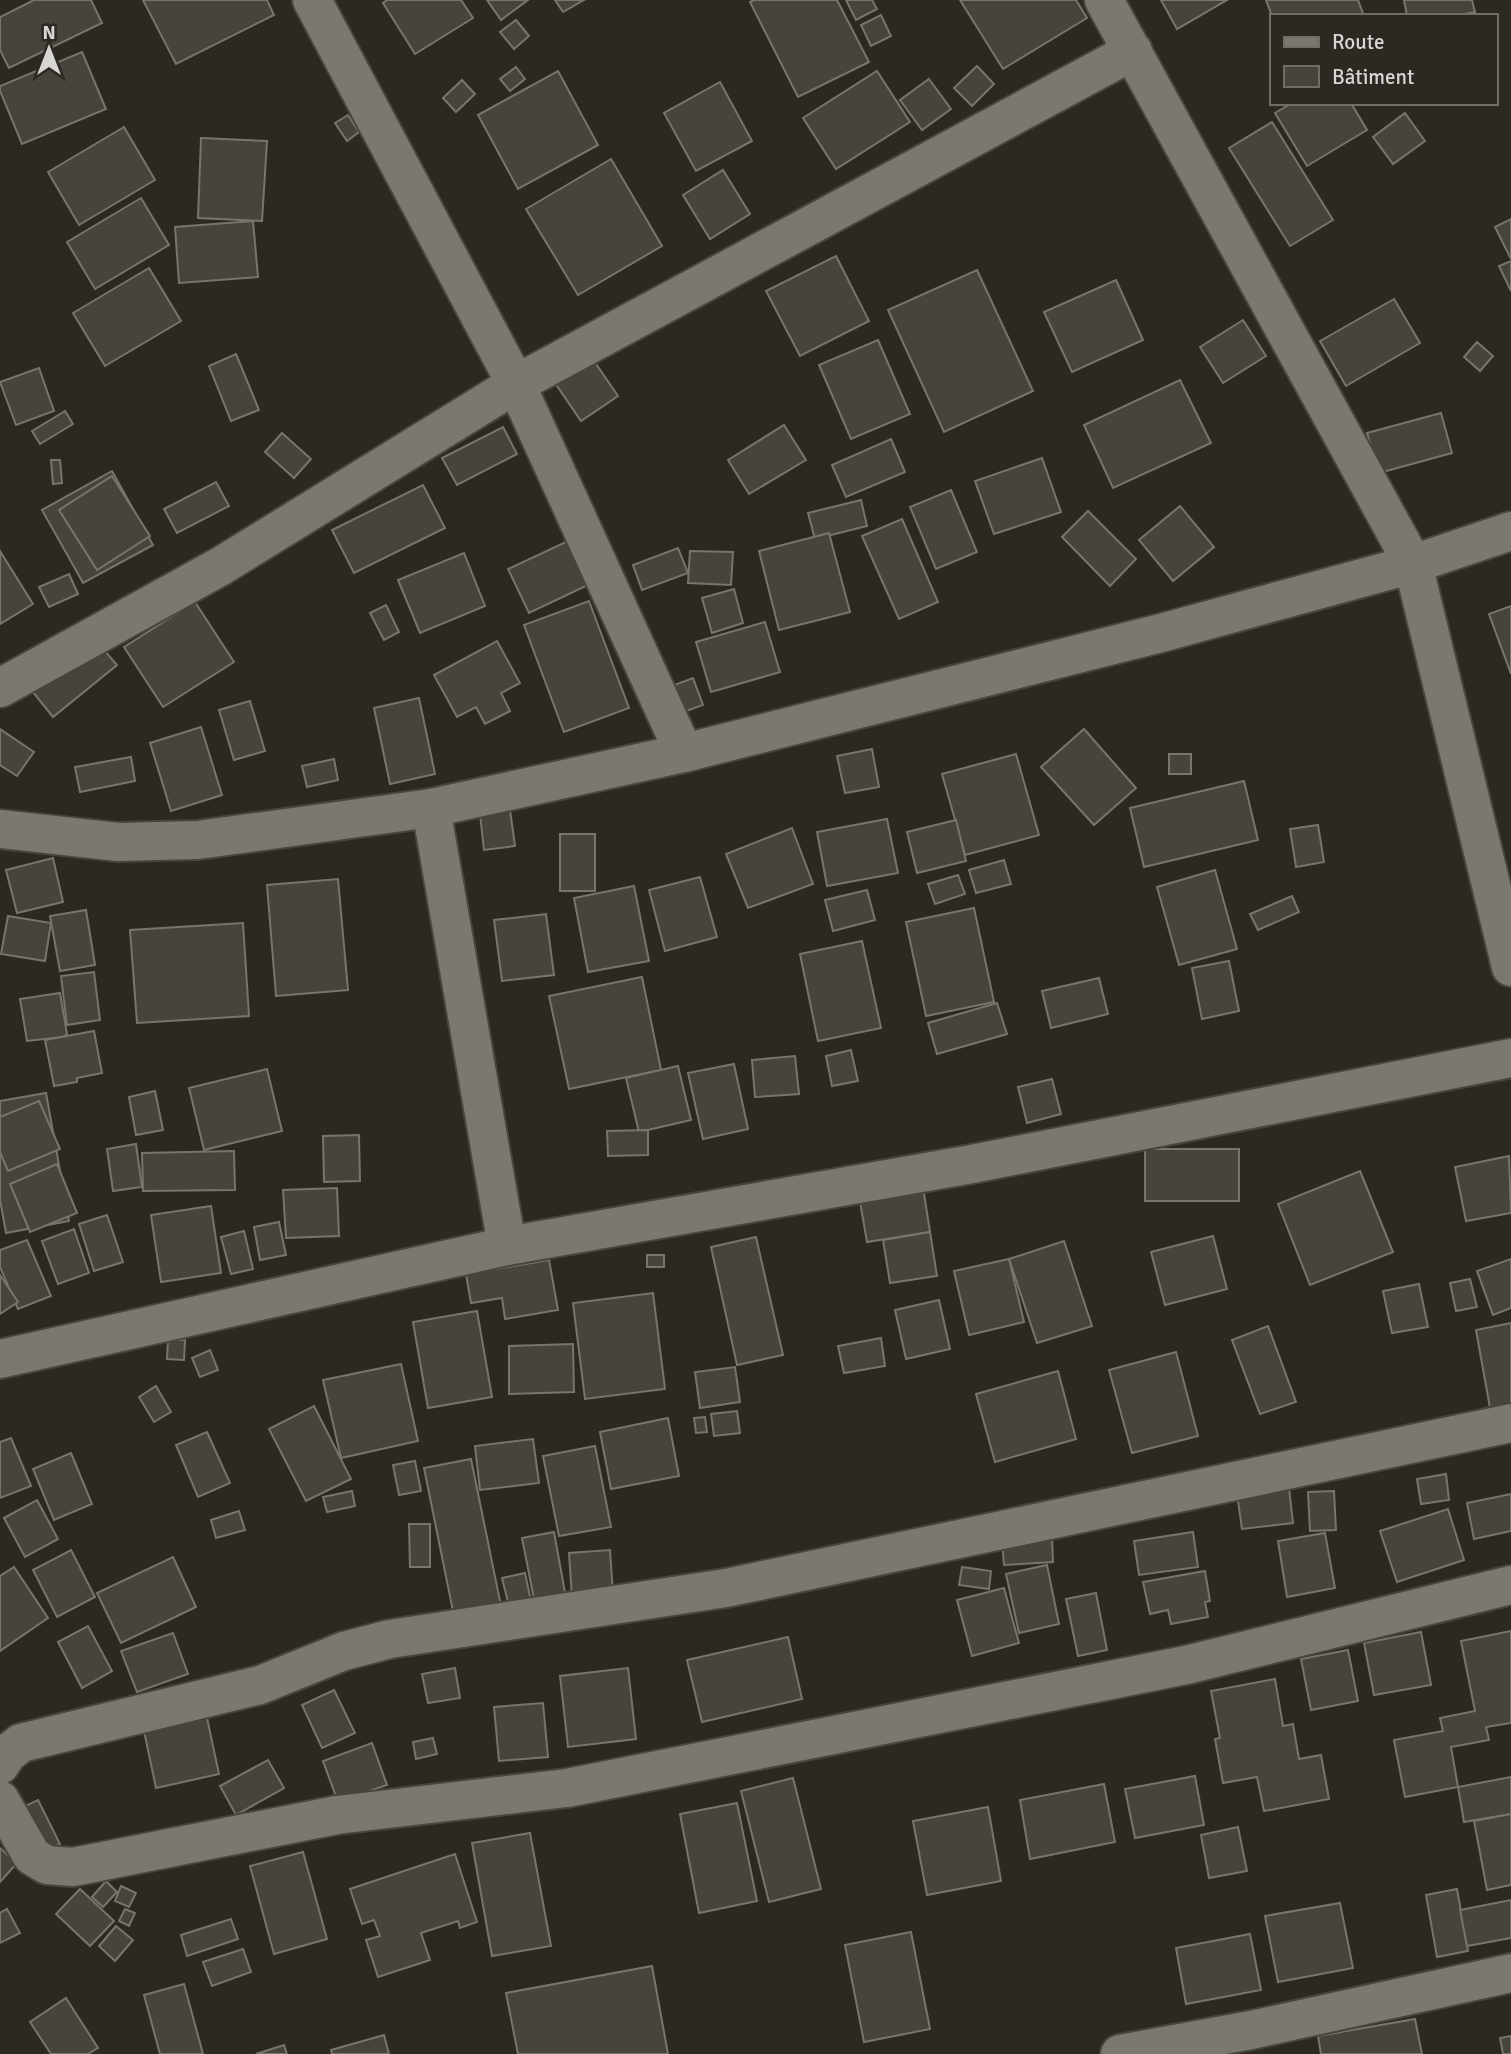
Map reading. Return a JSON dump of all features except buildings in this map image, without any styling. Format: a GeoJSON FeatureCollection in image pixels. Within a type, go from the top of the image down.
{"type":"FeatureCollection","features":[{"type":"Feature","properties":{"kind":"street"},"geometry":{"type":"LineString","coordinates":[[312,0],[516,384],[684,753]]}},
{"type":"Feature","properties":{"kind":"street"},"geometry":{"type":"LineString","coordinates":[[1104,0],[1413,564],[1511,967]]}},
{"type":"Feature","properties":{"kind":"street"},"geometry":{"type":"LineString","coordinates":[[0,688],[221,566],[516,384],[1133,51]]}},
{"type":"Feature","properties":{"kind":"street"},"geometry":{"type":"LineString","coordinates":[[0,829],[118,842],[198,840],[431,808],[684,753],[1161,633],[1413,564],[1511,531]]}},
{"type":"Feature","properties":{"kind":"street"},"geometry":{"type":"LineString","coordinates":[[431,808],[507,1245]]}},
{"type":"Feature","properties":{"kind":"street"},"geometry":{"type":"LineString","coordinates":[[0,1359],[507,1245],[972,1164],[1511,1058]]}},
{"type":"Feature","properties":{"kind":"street"},"geometry":{"type":"LineString","coordinates":[[0,1765],[7,1754],[20,1743],[260,1685],[344,1651],[390,1639],[726,1588],[1511,1423]]}},
{"type":"Feature","properties":{"kind":"street"},"geometry":{"type":"LineString","coordinates":[[0,1800],[32,1856],[47,1865],[73,1867],[337,1815],[607,1780],[1186,1665],[1511,1585]]}},
{"type":"Feature","properties":{"kind":"street"},"geometry":{"type":"LineString","coordinates":[[1120,2054],[1251,2030],[1511,1973]]}}]}
